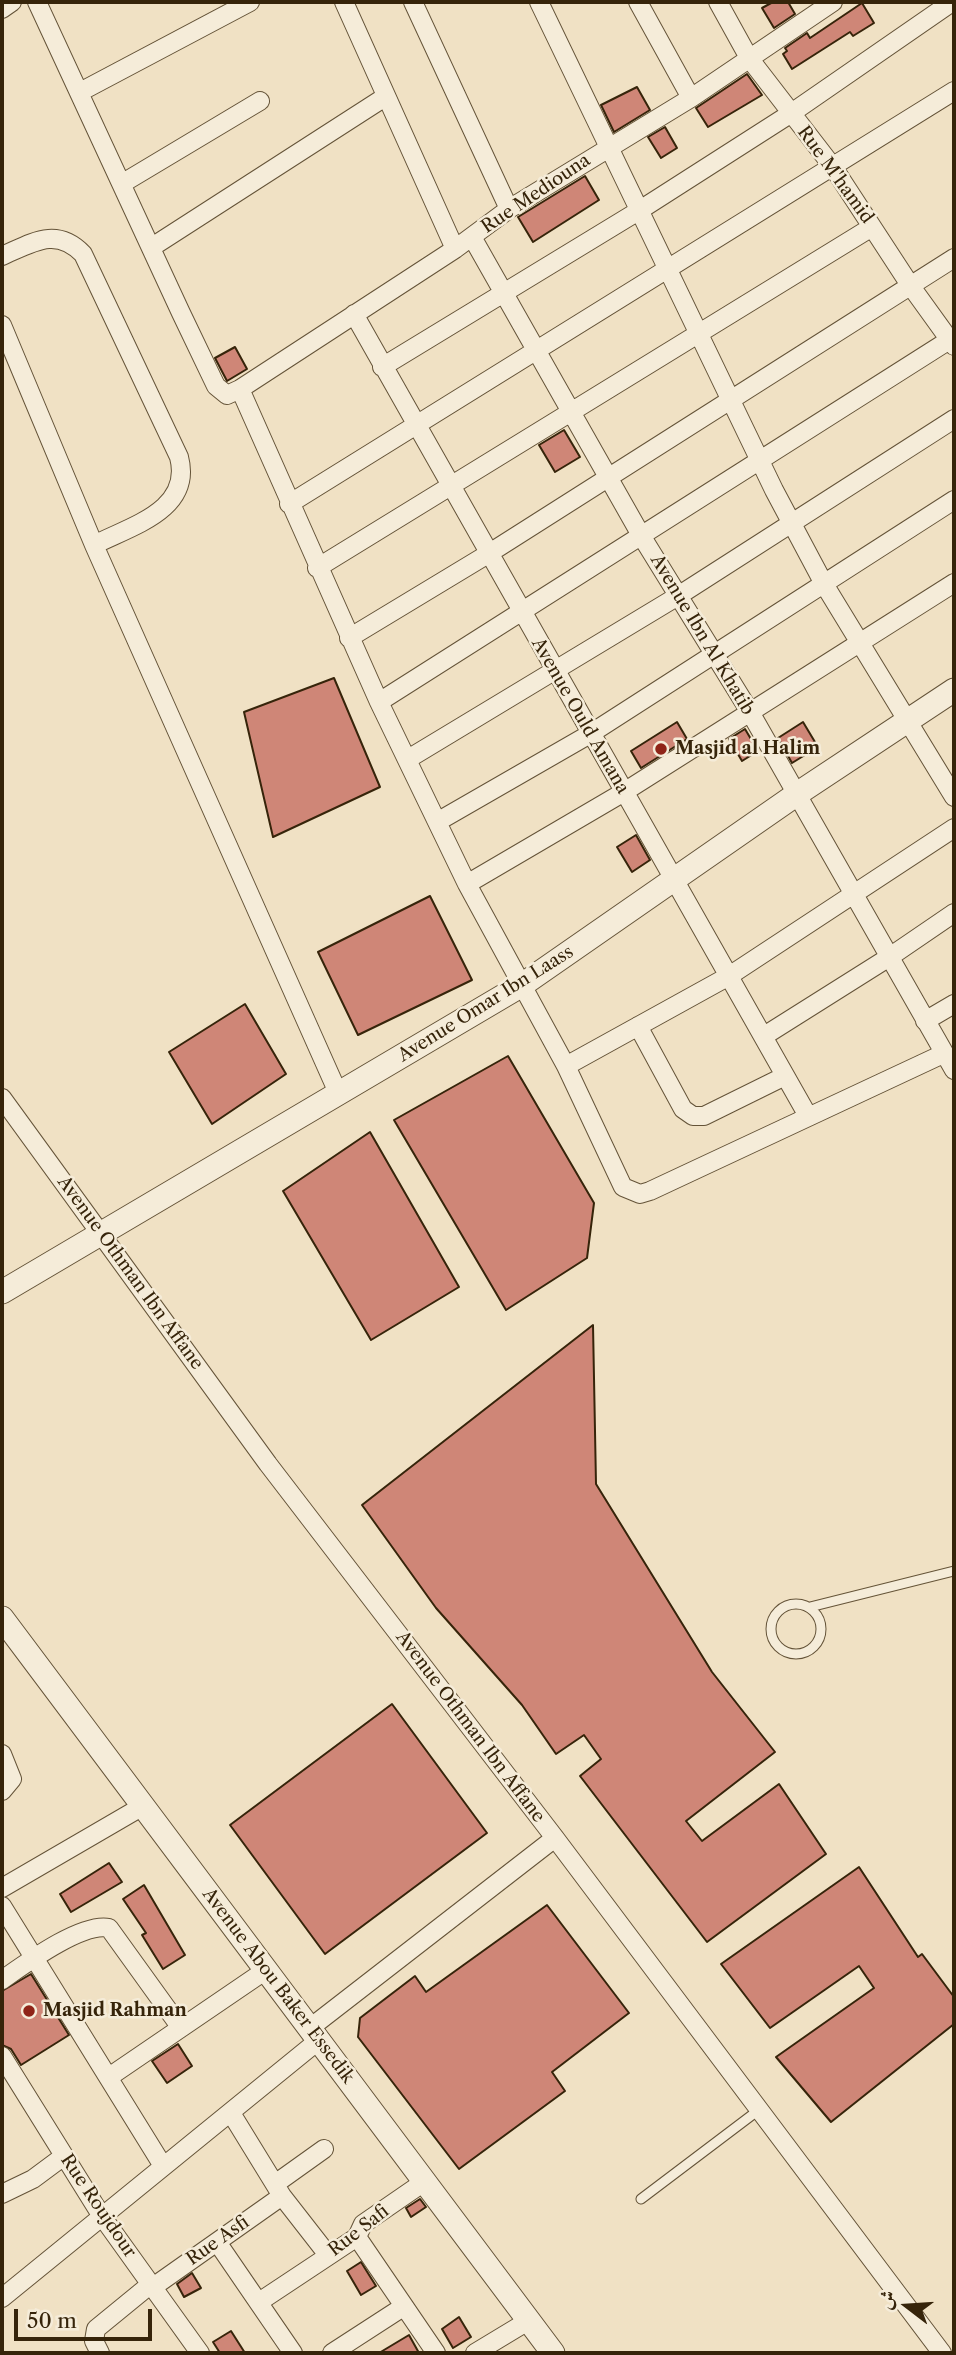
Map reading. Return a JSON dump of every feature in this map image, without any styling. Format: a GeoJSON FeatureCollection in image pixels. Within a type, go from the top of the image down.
{"type":"FeatureCollection","features":[{"type":"Feature","properties":{"kind":"street"},"geometry":{"type":"LineString","coordinates":[[2,9],[12,2]]}},
{"type":"Feature","properties":{"kind":"street"},"geometry":{"type":"LineString","coordinates":[[37,2],[216,386],[226,395],[240,389],[317,568],[379,702],[467,884],[566,1066],[618,1181],[631,1192],[639,1194],[943,1054]]}},
{"type":"Feature","properties":{"kind":"street"},"geometry":{"type":"LineString","coordinates":[[80,92],[250,2]]}},
{"type":"Feature","properties":{"kind":"street"},"geometry":{"type":"LineString","coordinates":[[413,2],[509,209]]}},
{"type":"Feature","properties":{"kind":"street"},"geometry":{"type":"LineString","coordinates":[[539,2],[760,461],[824,584],[954,797]]}},
{"type":"Feature","properties":{"kind":"street"},"geometry":{"type":"LineString","coordinates":[[638,2],[691,98]]}},
{"type":"Feature","properties":{"kind":"street","name":"Rue M'hamid"},"geometry":{"type":"LineString","coordinates":[[718,2],[749,58],[833,167],[910,285],[953,341]]}},
{"type":"Feature","properties":{"kind":"street"},"geometry":{"type":"LineString","coordinates":[[799,2],[808,19]]}},
{"type":"Feature","properties":{"kind":"street","name":"Rue Mediouna"},"geometry":{"type":"LineString","coordinates":[[240,389],[455,249],[509,209],[691,98],[834,2]]}},
{"type":"Feature","properties":{"kind":"street"},"geometry":{"type":"LineString","coordinates":[[382,367],[640,210],[790,114],[952,2]]}},
{"type":"Feature","properties":{"kind":"street"},"geometry":{"type":"LineString","coordinates":[[347,3],[385,97],[455,249]]}},
{"type":"Feature","properties":{"kind":"street"},"geometry":{"type":"LineString","coordinates":[[289,504],[954,91]]}},
{"type":"Feature","properties":{"kind":"street"},"geometry":{"type":"LineString","coordinates":[[152,247],[385,97]]}},
{"type":"Feature","properties":{"kind":"street"},"geometry":{"type":"LineString","coordinates":[[123,183],[260,101]]}},
{"type":"Feature","properties":{"kind":"street"},"geometry":{"type":"LineString","coordinates":[[317,568],[872,227]]}},
{"type":"Feature","properties":{"kind":"street","name":"Avenue Ibn Al Khatib"},"geometry":{"type":"LineString","coordinates":[[472,236],[610,476],[642,537],[750,712],[852,894],[891,956],[943,1054],[954,1069]]}},
{"type":"Feature","properties":{"kind":"street"},"geometry":{"type":"LineString","coordinates":[[2,256],[52,238],[65,239],[83,254],[179,457],[181,486],[171,502],[94,545]]}},
{"type":"Feature","properties":{"kind":"street"},"geometry":{"type":"LineString","coordinates":[[349,638],[488,554],[954,257]]}},
{"type":"Feature","properties":{"kind":"street","name":"Avenue Ould Amana"},"geometry":{"type":"LineString","coordinates":[[354,314],[808,1116]]}},
{"type":"Feature","properties":{"kind":"street"},"geometry":{"type":"LineString","coordinates":[[2,325],[94,545],[339,1095]]}},
{"type":"Feature","properties":{"kind":"street"},"geometry":{"type":"LineString","coordinates":[[379,702],[953,341]]}},
{"type":"Feature","properties":{"kind":"street"},"geometry":{"type":"LineString","coordinates":[[408,759],[678,596],[954,419]]}},
{"type":"Feature","properties":{"kind":"street"},"geometry":{"type":"LineString","coordinates":[[437,822],[590,734],[954,500]]}},
{"type":"Feature","properties":{"kind":"street"},"geometry":{"type":"LineString","coordinates":[[467,884],[624,792],[954,583]]}},
{"type":"Feature","properties":{"kind":"street","name":"Avenue Omar Ibn Laass"},"geometry":{"type":"LineString","coordinates":[[2,1292],[522,985],[797,794],[954,690]]}},
{"type":"Feature","properties":{"kind":"street"},"geometry":{"type":"LineString","coordinates":[[566,1066],[729,975],[954,828]]}},
{"type":"Feature","properties":{"kind":"street"},"geometry":{"type":"LineString","coordinates":[[764,1036],[954,913]]}},
{"type":"Feature","properties":{"kind":"street"},"geometry":{"type":"LineString","coordinates":[[925,1021],[954,1004]]}},
{"type":"Feature","properties":{"kind":"street"},"geometry":{"type":"LineString","coordinates":[[638,1026],[682,1109],[693,1116],[704,1116],[785,1076]]}},
{"type":"Feature","properties":{"kind":"street","name":"Avenue Othman Ibn Affane"},"geometry":{"type":"LineString","coordinates":[[2,1098],[103,1233],[268,1464],[555,1838],[942,2353]]}},
{"type":"Feature","properties":{"kind":"street","name":"Avenue Abou Baker Essedik"},"geometry":{"type":"LineString","coordinates":[[4,1627],[143,1806],[553,2353]]}},
{"type":"Feature","properties":{"kind":"street"},"geometry":{"type":"LineString","coordinates":[[2,1754],[12,1779],[2,1791]]}},
{"type":"Feature","properties":{"kind":"street"},"geometry":{"type":"LineString","coordinates":[[2,1888],[143,1806]]}},
{"type":"Feature","properties":{"kind":"street"},"geometry":{"type":"LineString","coordinates":[[2,2298],[230,2113],[315,2034],[555,1838]]}},
{"type":"Feature","properties":{"kind":"street"},"geometry":{"type":"LineString","coordinates":[[2,1906],[163,2166]]}},
{"type":"Feature","properties":{"kind":"street"},"geometry":{"type":"LineString","coordinates":[[2,1980],[34,1958],[93,1928],[109,1928],[181,2028]]}},
{"type":"Feature","properties":{"kind":"street"},"geometry":{"type":"LineString","coordinates":[[109,2077],[266,1970]]}},
{"type":"Feature","properties":{"kind":"street","name":"Rue Roujdour"},"geometry":{"type":"LineString","coordinates":[[2,2056],[101,2215],[200,2353]]}},
{"type":"Feature","properties":{"kind":"street"},"geometry":{"type":"LineString","coordinates":[[230,2113],[279,2190],[328,2255]]}},
{"type":"Feature","properties":{"kind":"street","name":"Rue Asfi"},"geometry":{"type":"LineString","coordinates":[[100,2353],[94,2341],[96,2329],[152,2285],[217,2242],[324,2149]]}},
{"type":"Feature","properties":{"kind":"street"},"geometry":{"type":"LineString","coordinates":[[2,2194],[33,2179],[64,2156]]}},
{"type":"Feature","properties":{"kind":"street","name":"Rue Safi"},"geometry":{"type":"LineString","coordinates":[[259,2302],[357,2237],[363,2224],[424,2182]]}},
{"type":"Feature","properties":{"kind":"street"},"geometry":{"type":"LineString","coordinates":[[357,2237],[436,2353]]}},
{"type":"Feature","properties":{"kind":"street"},"geometry":{"type":"LineString","coordinates":[[217,2242],[290,2348],[272,2353]]}},
{"type":"Feature","properties":{"kind":"street"},"geometry":{"type":"LineString","coordinates":[[332,2353],[403,2307]]}},
{"type":"Feature","properties":{"kind":"street"},"geometry":{"type":"LineString","coordinates":[[475,2353],[528,2320]]}},
{"type":"Feature","properties":{"kind":"lane"},"geometry":{"type":"LineString","coordinates":[[810,1607],[819,1617],[821,1630],[818,1643],[808,1652],[795,1655],[782,1651],[773,1641],[770,1628],[774,1615],[784,1606],[797,1603],[810,1607],[954,1571]]}},
{"type":"Feature","properties":{"kind":"lane"},"geometry":{"type":"LineString","coordinates":[[641,2199],[760,2109]]}},
{"type":"Feature","properties":{"kind":"building"},"geometry":{"type":"Polygon","coordinates":[[[773,2],[788,2],[795,14],[774,28],[762,8],[773,2]]]}},
{"type":"Feature","properties":{"kind":"building"},"geometry":{"type":"Polygon","coordinates":[[[862,3],[874,23],[853,36],[850,32],[792,69],[783,54],[787,51],[785,48],[807,33],[810,38],[862,3]]]}},
{"type":"Feature","properties":{"kind":"building"},"geometry":{"type":"Polygon","coordinates":[[[747,74],[762,95],[708,127],[696,108],[747,74]]]}},
{"type":"Feature","properties":{"kind":"building"},"geometry":{"type":"Polygon","coordinates":[[[637,87],[650,110],[614,132],[601,105],[637,87]]]}},
{"type":"Feature","properties":{"kind":"building"},"geometry":{"type":"Polygon","coordinates":[[[665,127],[677,148],[661,158],[648,137],[665,127]]]}},
{"type":"Feature","properties":{"kind":"building"},"geometry":{"type":"Polygon","coordinates":[[[585,176],[599,200],[533,242],[518,217],[585,176]]]}},
{"type":"Feature","properties":{"kind":"building"},"geometry":{"type":"Polygon","coordinates":[[[235,347],[247,369],[227,381],[215,358],[235,347]]]}},
{"type":"Feature","properties":{"kind":"building"},"geometry":{"type":"Polygon","coordinates":[[[564,430],[580,457],[555,472],[539,445],[564,430]]]}},
{"type":"Feature","properties":{"kind":"building"},"geometry":{"type":"Polygon","coordinates":[[[334,678],[380,787],[273,837],[244,712],[334,678]]]}},
{"type":"Feature","properties":{"kind":"building","name":"Masjid al Halim"},"geometry":{"type":"Polygon","coordinates":[[[677,722],[687,739],[641,768],[631,751],[677,722]]]}},
{"type":"Feature","properties":{"kind":"building"},"geometry":{"type":"Polygon","coordinates":[[[803,722],[818,747],[792,763],[778,738],[803,722]]]}},
{"type":"Feature","properties":{"kind":"building"},"geometry":{"type":"Polygon","coordinates":[[[745,729],[758,751],[742,761],[729,739],[745,729]]]}},
{"type":"Feature","properties":{"kind":"building"},"geometry":{"type":"Polygon","coordinates":[[[636,835],[650,860],[632,872],[617,847],[636,835]]]}},
{"type":"Feature","properties":{"kind":"building"},"geometry":{"type":"Polygon","coordinates":[[[430,896],[472,980],[358,1035],[318,952],[430,896]]]}},
{"type":"Feature","properties":{"kind":"building"},"geometry":{"type":"Polygon","coordinates":[[[245,1004],[286,1074],[212,1124],[169,1052],[245,1004]]]}},
{"type":"Feature","properties":{"kind":"building"},"geometry":{"type":"Polygon","coordinates":[[[508,1056],[594,1203],[587,1258],[506,1310],[394,1120],[508,1056]]]}},
{"type":"Feature","properties":{"kind":"building"},"geometry":{"type":"Polygon","coordinates":[[[370,1132],[459,1287],[371,1340],[283,1191],[370,1132]]]}},
{"type":"Feature","properties":{"kind":"building"},"geometry":{"type":"Polygon","coordinates":[[[593,1325],[596,1484],[712,1672],[775,1752],[686,1821],[702,1841],[779,1784],[826,1854],[707,1942],[580,1776],[601,1759],[584,1735],[556,1754],[522,1705],[436,1608],[362,1505],[593,1325]]]}},
{"type":"Feature","properties":{"kind":"building"},"geometry":{"type":"Polygon","coordinates":[[[392,1704],[487,1833],[325,1954],[230,1825],[392,1704]]]}},
{"type":"Feature","properties":{"kind":"building"},"geometry":{"type":"Polygon","coordinates":[[[109,1863],[122,1882],[71,1912],[60,1894],[109,1863]]]}},
{"type":"Feature","properties":{"kind":"building"},"geometry":{"type":"Polygon","coordinates":[[[859,1867],[918,1957],[922,1954],[954,1997],[954,2024],[831,2122],[776,2057],[874,1988],[859,1966],[770,2028],[721,1964],[859,1867]]]}},
{"type":"Feature","properties":{"kind":"building"},"geometry":{"type":"Polygon","coordinates":[[[144,1885],[185,1955],[163,1969],[142,1935],[146,1933],[123,1899],[144,1885]]]}},
{"type":"Feature","properties":{"kind":"building"},"geometry":{"type":"Polygon","coordinates":[[[547,1905],[629,2013],[552,2072],[565,2091],[459,2169],[358,2037],[360,2018],[415,1976],[426,1992],[547,1905]]]}},
{"type":"Feature","properties":{"kind":"building","name":"Masjid Rahman"},"geometry":{"type":"Polygon","coordinates":[[[31,1974],[69,2035],[21,2065],[11,2049],[2,2045],[2,1991],[31,1974]]]}},
{"type":"Feature","properties":{"kind":"building"},"geometry":{"type":"Polygon","coordinates":[[[178,2044],[192,2066],[167,2083],[152,2061],[178,2044]]]}},
{"type":"Feature","properties":{"kind":"building"},"geometry":{"type":"Polygon","coordinates":[[[420,2199],[426,2207],[411,2217],[406,2208],[420,2199]]]}},
{"type":"Feature","properties":{"kind":"building"},"geometry":{"type":"Polygon","coordinates":[[[361,2262],[376,2286],[361,2295],[347,2271],[361,2262]]]}},
{"type":"Feature","properties":{"kind":"building"},"geometry":{"type":"Polygon","coordinates":[[[192,2273],[201,2288],[184,2297],[177,2284],[192,2273]]]}},
{"type":"Feature","properties":{"kind":"building"},"geometry":{"type":"Polygon","coordinates":[[[459,2317],[471,2337],[453,2348],[442,2329],[459,2317]]]}},
{"type":"Feature","properties":{"kind":"building"},"geometry":{"type":"Polygon","coordinates":[[[231,2331],[245,2353],[220,2353],[213,2342],[231,2331]]]}},
{"type":"Feature","properties":{"kind":"building"},"geometry":{"type":"Polygon","coordinates":[[[409,2335],[419,2353],[379,2353],[409,2335]]]}},
{"type":"Feature","properties":{"kind":"place","name":"Masjid al Halim"},"geometry":{"type":"Point","coordinates":[661,749]}},
{"type":"Feature","properties":{"kind":"place","name":"Masjid Rahman"},"geometry":{"type":"Point","coordinates":[29,2011]}}]}
